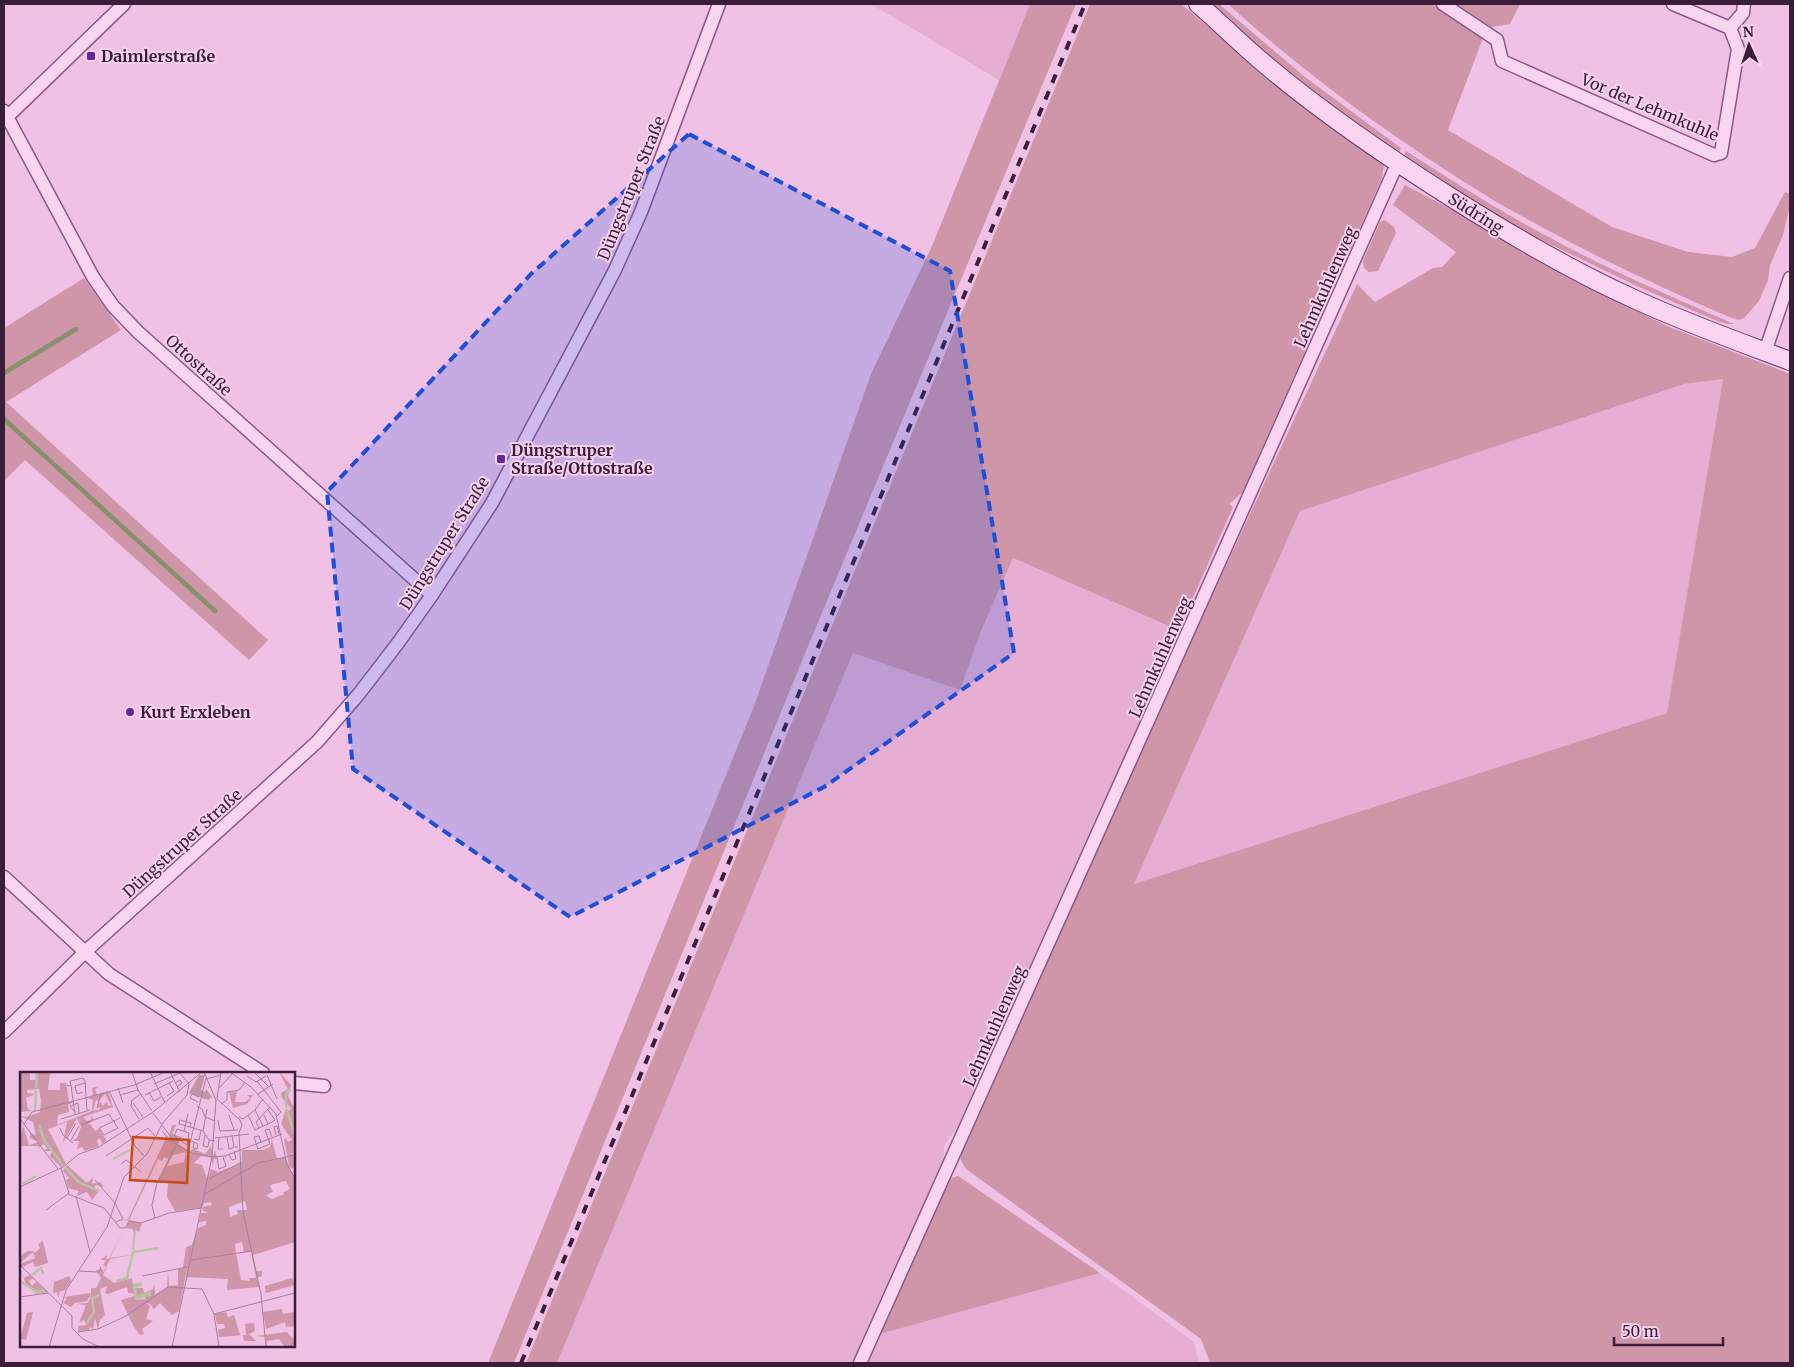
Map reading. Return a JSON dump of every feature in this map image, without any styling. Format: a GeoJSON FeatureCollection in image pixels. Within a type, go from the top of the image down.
{"type":"FeatureCollection","features":[{"type":"Feature","properties":{"kind":"main road","name":"Südring"},"geometry":{"type":"LineString","coordinates":[[1198,4],[1259,59],[1303,95],[1397,164],[1519,240],[1580,273],[1671,315],[1790,361]]}},
{"type":"Feature","properties":{"kind":"street"},"geometry":{"type":"LineString","coordinates":[[5,116],[124,4]]}},
{"type":"Feature","properties":{"kind":"street","name":"Düngstruper Straße"},"geometry":{"type":"LineString","coordinates":[[4,1032],[86,951],[317,742],[358,695],[432,595],[492,503],[615,270],[644,205],[719,4]]}},
{"type":"Feature","properties":{"kind":"street","name":"Vor der Lehmkuhle"},"geometry":{"type":"LineString","coordinates":[[1442,4],[1496,40],[1502,61],[1714,155],[1721,153],[1738,49],[1730,28]]}},
{"type":"Feature","properties":{"kind":"street"},"geometry":{"type":"LineString","coordinates":[[1673,4],[1730,28],[1743,13],[1744,4]]}},
{"type":"Feature","properties":{"kind":"street","name":"Ottostraße"},"geometry":{"type":"LineString","coordinates":[[5,116],[93,277],[114,306],[138,332],[432,595]]}},
{"type":"Feature","properties":{"kind":"street","name":"Lehmkuhlenweg"},"geometry":{"type":"LineString","coordinates":[[860,1363],[1397,164]]}},
{"type":"Feature","properties":{"kind":"street"},"geometry":{"type":"LineString","coordinates":[[1765,352],[1790,278]]}},
{"type":"Feature","properties":{"kind":"street"},"geometry":{"type":"LineString","coordinates":[[4,877],[109,974],[261,1072]]}},
{"type":"Feature","properties":{"kind":"street"},"geometry":{"type":"LineString","coordinates":[[295,1083],[324,1086]]}},
{"type":"Feature","properties":{"kind":"highlighted area"},"geometry":{"type":"Polygon","coordinates":[[[689,134],[950,271],[1014,653],[824,787],[570,917],[353,769],[327,492],[531,274],[689,134]]]}},
{"type":"Feature","properties":{"kind":"shaded area"},"geometry":{"type":"Polygon","coordinates":[[[871,4],[1030,4],[999,80],[871,4]]]}},
{"type":"Feature","properties":{"kind":"shaded area"},"geometry":{"type":"Polygon","coordinates":[[[1030,4],[1076,4],[811,639],[514,1363],[488,1363],[754,706],[871,374],[932,246],[1030,4]]]}},
{"type":"Feature","properties":{"kind":"shaded area"},"geometry":{"type":"Polygon","coordinates":[[[1090,4],[1181,4],[1287,91],[1384,163],[1382,178],[1243,492],[1229,504],[1233,507],[1181,625],[1173,628],[1013,558],[981,631],[960,690],[853,653],[557,1363],[526,1363],[1090,4]]]}},
{"type":"Feature","properties":{"kind":"shaded area"},"geometry":{"type":"Polygon","coordinates":[[[1209,4],[1219,4],[1305,77],[1401,148],[1398,154],[1302,84],[1209,4]]]}},
{"type":"Feature","properties":{"kind":"shaded area"},"geometry":{"type":"Polygon","coordinates":[[[1228,4],[1432,4],[1483,38],[1448,130],[1612,227],[1688,252],[1732,257],[1755,248],[1785,192],[1790,194],[1790,206],[1783,235],[1770,265],[1768,280],[1759,301],[1744,318],[1739,320],[1729,317],[1609,262],[1505,207],[1451,174],[1352,106],[1258,31],[1228,4]]]}},
{"type":"Feature","properties":{"kind":"shaded area"},"geometry":{"type":"Polygon","coordinates":[[[1456,4],[1520,4],[1510,24],[1491,27],[1456,4]]]}},
{"type":"Feature","properties":{"kind":"shaded area"},"geometry":{"type":"Polygon","coordinates":[[[1406,151],[1492,205],[1568,247],[1639,282],[1734,324],[1717,321],[1639,287],[1527,233],[1403,158],[1406,151]]]}},
{"type":"Feature","properties":{"kind":"shaded area"},"geometry":{"type":"Polygon","coordinates":[[[1405,185],[1479,224],[1557,271],[1667,326],[1790,374],[1790,1363],[1210,1363],[1201,1339],[966,1169],[961,1161],[960,1152],[1139,753],[1357,284],[1375,302],[1433,268],[1442,267],[1456,252],[1393,205],[1405,185]],[[1723,379],[1684,384],[1300,511],[1134,884],[1667,713],[1723,379]]]}},
{"type":"Feature","properties":{"kind":"shaded area"},"geometry":{"type":"Polygon","coordinates":[[[1385,220],[1394,227],[1396,233],[1378,271],[1369,272],[1364,268],[1363,261],[1380,222],[1385,220]]]}},
{"type":"Feature","properties":{"kind":"shaded area"},"geometry":{"type":"Polygon","coordinates":[[[84,278],[121,330],[6,402],[268,640],[249,660],[25,460],[4,481],[4,328],[84,278]]]}},
{"type":"Feature","properties":{"kind":"shaded area"},"geometry":{"type":"Polygon","coordinates":[[[1723,379],[1667,713],[1134,884],[1300,511],[1684,384],[1723,379]]]}},
{"type":"Feature","properties":{"kind":"shaded area"},"geometry":{"type":"Polygon","coordinates":[[[1013,558],[1183,633],[1128,749],[957,1127],[944,1146],[943,1168],[855,1363],[557,1363],[853,653],[960,690],[981,631],[1013,558]]]}},
{"type":"Feature","properties":{"kind":"shaded area"},"geometry":{"type":"Polygon","coordinates":[[[958,1176],[1100,1273],[880,1334],[945,1184],[958,1176]]]}},
{"type":"Feature","properties":{"kind":"shaded area"},"geometry":{"type":"Polygon","coordinates":[[[1100,1273],[1194,1342],[1199,1363],[865,1363],[880,1334],[1100,1273]]]}},
{"type":"Feature","properties":{"kind":"waterway"},"geometry":{"type":"LineString","coordinates":[[4,373],[76,329]]}},
{"type":"Feature","properties":{"kind":"waterway"},"geometry":{"type":"LineString","coordinates":[[4,419],[215,611]]}},
{"type":"Feature","properties":{"kind":"railway"},"geometry":{"type":"LineString","coordinates":[[521,1363],[1085,4]]}},
{"type":"Feature","properties":{"kind":"place","name":"Daimlerstraße"},"geometry":{"type":"Point","coordinates":[91,56]}},
{"type":"Feature","properties":{"kind":"place","name":"Düngstruper Straße/Ottostraße"},"geometry":{"type":"Point","coordinates":[501,459]}},
{"type":"Feature","properties":{"kind":"place","name":"Kurt Erxleben"},"geometry":{"type":"Point","coordinates":[130,712]}}]}
